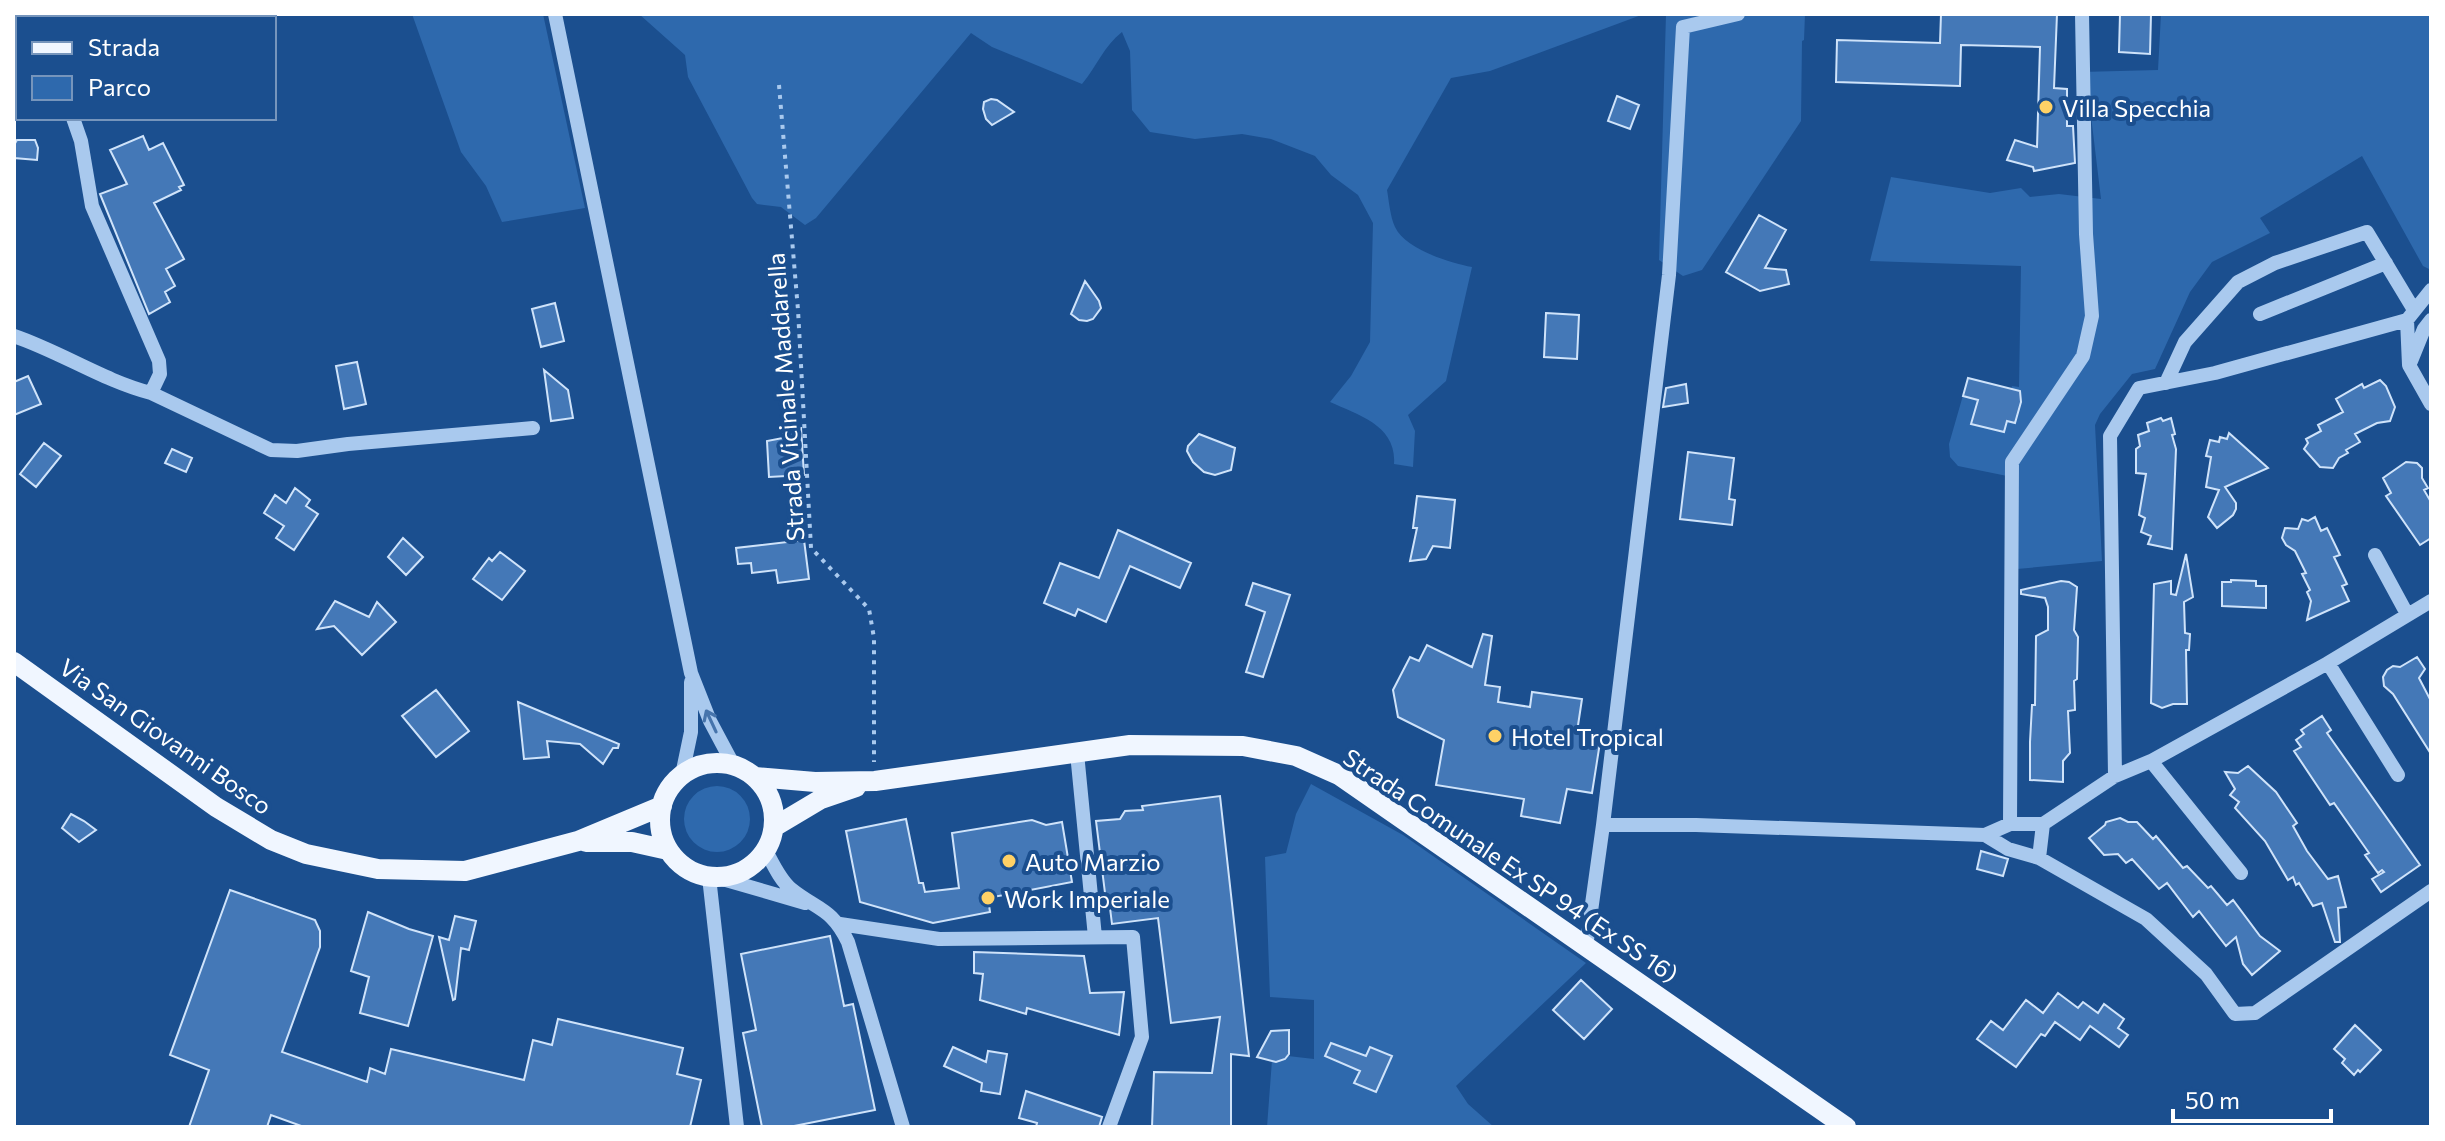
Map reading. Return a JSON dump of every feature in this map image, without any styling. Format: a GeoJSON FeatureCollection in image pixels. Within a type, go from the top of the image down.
{"type":"FeatureCollection","features":[{"type":"Feature","properties":{"kind":"main road","name":"Via San Giovanni Bosco"},"geometry":{"type":"LineString","coordinates":[[14,662],[216,807],[271,840],[306,854],[378,869],[465,871],[578,841],[662,806]]}},
{"type":"Feature","properties":{"kind":"main road","name":"Strada Comunale Ex SP 94 (Ex SS 16)"},"geometry":{"type":"LineString","coordinates":[[755,777],[815,782],[875,781],[1130,745],[1243,746],[1296,756],[1339,775],[1846,1127]]}},
{"type":"Feature","properties":{"kind":"main road"},"geometry":{"type":"LineString","coordinates":[[707,765],[734,766],[755,777],[767,792],[774,809],[774,827],[766,851],[754,864],[738,874],[714,877],[693,872],[679,863],[668,850],[660,821],[662,806],[673,784],[682,775],[707,765]]}},
{"type":"Feature","properties":{"kind":"main road","name":"Strada Comunale Ex SP 94 (Ex SS 16)"},"geometry":{"type":"LineString","coordinates":[[774,827],[821,799],[875,781]]}},
{"type":"Feature","properties":{"kind":"main road"},"geometry":{"type":"LineString","coordinates":[[578,841],[632,842],[668,850]]}},
{"type":"Feature","properties":{"kind":"street"},"geometry":{"type":"LineString","coordinates":[[555,14],[691,673],[710,721],[734,766]]}},
{"type":"Feature","properties":{"kind":"street"},"geometry":{"type":"LineString","coordinates":[[1586,947],[1669,275],[1683,27],[1738,14]]}},
{"type":"Feature","properties":{"kind":"street"},"geometry":{"type":"LineString","coordinates":[[2010,824],[2012,462],[2083,356],[2092,316],[2086,234],[2082,14]]}},
{"type":"Feature","properties":{"kind":"street"},"geometry":{"type":"LineString","coordinates":[[74,120],[81,141],[92,206],[159,361],[160,374],[151,393]]}},
{"type":"Feature","properties":{"kind":"street"},"geometry":{"type":"LineString","coordinates":[[2166,383],[2185,342],[2238,282],[2275,263],[2367,232],[2386,263],[2410,315],[2409,365],[2431,404]]}},
{"type":"Feature","properties":{"kind":"street"},"geometry":{"type":"LineString","coordinates":[[2260,314],[2386,263]]}},
{"type":"Feature","properties":{"kind":"street"},"geometry":{"type":"LineString","coordinates":[[2115,776],[2110,436],[2139,388],[2215,373],[2410,315],[2431,290]]}},
{"type":"Feature","properties":{"kind":"street"},"geometry":{"type":"LineString","coordinates":[[2409,365],[2431,320]]}},
{"type":"Feature","properties":{"kind":"street"},"geometry":{"type":"LineString","coordinates":[[14,336],[151,393],[271,450],[297,451],[533,428]]}},
{"type":"Feature","properties":{"kind":"street"},"geometry":{"type":"LineString","coordinates":[[2375,555],[2407,614]]}},
{"type":"Feature","properties":{"kind":"street"},"geometry":{"type":"LineString","coordinates":[[1603,825],[1696,825],[1985,835],[2010,824],[2043,824],[2115,776],[2151,761],[2328,663],[2431,601]]}},
{"type":"Feature","properties":{"kind":"street"},"geometry":{"type":"LineString","coordinates":[[2328,663],[2398,775]]}},
{"type":"Feature","properties":{"kind":"street"},"geometry":{"type":"LineString","coordinates":[[682,775],[691,732],[691,673]]}},
{"type":"Feature","properties":{"kind":"street"},"geometry":{"type":"LineString","coordinates":[[1077,753],[1095,937]]}},
{"type":"Feature","properties":{"kind":"street"},"geometry":{"type":"LineString","coordinates":[[2151,761],[2241,873]]}},
{"type":"Feature","properties":{"kind":"street"},"geometry":{"type":"LineString","coordinates":[[2039,858],[2043,824]]}},
{"type":"Feature","properties":{"kind":"street"},"geometry":{"type":"LineString","coordinates":[[1985,835],[2008,849],[2039,858],[2146,919],[2206,974],[2235,1014],[2255,1013],[2431,891]]}},
{"type":"Feature","properties":{"kind":"street"},"geometry":{"type":"LineString","coordinates":[[766,851],[790,889],[840,924],[903,1127]]}},
{"type":"Feature","properties":{"kind":"street"},"geometry":{"type":"LineString","coordinates":[[737,1127],[714,877],[818,906]]}},
{"type":"Feature","properties":{"kind":"street"},"geometry":{"type":"LineString","coordinates":[[840,924],[939,939],[1133,937],[1142,1037],[1109,1127]]}},
{"type":"Feature","properties":{"kind":"path","name":"Strada Vicinale Maddarella"},"geometry":{"type":"LineString","coordinates":[[779,85],[798,310],[811,548],[869,609],[874,638],[875,781]]}},
{"type":"Feature","properties":{"kind":"green space"},"geometry":{"type":"Polygon","coordinates":[[[412,14],[543,14],[585,208],[502,222],[486,186],[461,152],[412,14]]]}},
{"type":"Feature","properties":{"kind":"green space"},"geometry":{"type":"Polygon","coordinates":[[[639,14],[1644,14],[1490,71],[1451,78],[1387,190],[1392,218],[1400,235],[1429,254],[1472,267],[1446,381],[1408,415],[1415,431],[1413,467],[1394,464],[1393,451],[1383,431],[1330,402],[1351,376],[1370,342],[1373,223],[1358,195],[1331,175],[1315,156],[1271,139],[1242,134],[1195,139],[1150,132],[1132,110],[1130,51],[1122,32],[1082,84],[992,47],[971,33],[816,218],[805,225],[781,207],[757,204],[752,198],[688,77],[685,55],[639,14]]]}},
{"type":"Feature","properties":{"kind":"green space"},"geometry":{"type":"Polygon","coordinates":[[[1666,14],[1805,14],[1801,121],[1702,270],[1683,276],[1659,260],[1666,14]]]}},
{"type":"Feature","properties":{"kind":"green space"},"geometry":{"type":"Polygon","coordinates":[[[2161,14],[2431,14],[2431,270],[2423,266],[2362,156],[2260,218],[2270,233],[2212,262],[2190,292],[2155,369],[2132,374],[2100,414],[2095,425],[2102,561],[2017,569],[2017,478],[1958,466],[1950,457],[1949,444],[1968,378],[1997,385],[2008,400],[2012,386],[2019,387],[2021,266],[1870,261],[1891,177],[1990,193],[2021,188],[2030,197],[2059,194],[2101,199],[2091,116],[2096,112],[2084,104],[2081,72],[2158,70],[2161,14]]]}},
{"type":"Feature","properties":{"kind":"green space"},"geometry":{"type":"Polygon","coordinates":[[[1311,784],[1403,835],[1586,963],[1456,1086],[1468,1104],[1494,1127],[1267,1127],[1272,1060],[1276,1062],[1288,1056],[1314,1059],[1314,1000],[1270,997],[1265,857],[1286,853],[1296,814],[1311,784]]]}},
{"type":"Feature","properties":{"kind":"green space"},"geometry":{"type":"Polygon","coordinates":[[[717,786],[740,796],[750,819],[740,842],[717,852],[694,842],[684,819],[694,796],[717,786]]]}},
{"type":"Feature","properties":{"kind":"building"},"geometry":{"type":"Polygon","coordinates":[[[1941,14],[2057,14],[2054,88],[2067,89],[2067,126],[2073,126],[2075,163],[2034,171],[2033,167],[2007,160],[2015,140],[2037,147],[2040,47],[1961,45],[1960,86],[1836,82],[1837,40],[1940,43],[1941,14]]]}},
{"type":"Feature","properties":{"kind":"building"},"geometry":{"type":"Polygon","coordinates":[[[2120,14],[2151,14],[2150,54],[2119,52],[2120,14]]]}},
{"type":"Feature","properties":{"kind":"building"},"geometry":{"type":"Polygon","coordinates":[[[1617,96],[1639,105],[1630,129],[1608,121],[1617,96]]]}},
{"type":"Feature","properties":{"kind":"building"},"geometry":{"type":"Polygon","coordinates":[[[991,99],[1014,112],[992,125],[983,109],[984,102],[991,99]]]}},
{"type":"Feature","properties":{"kind":"building"},"geometry":{"type":"Polygon","coordinates":[[[143,136],[149,150],[163,143],[184,185],[179,187],[181,190],[154,203],[184,259],[166,269],[175,286],[165,292],[170,302],[149,314],[100,194],[127,184],[110,150],[143,136]]]}},
{"type":"Feature","properties":{"kind":"building"},"geometry":{"type":"Polygon","coordinates":[[[17,140],[35,140],[37,160],[14,158],[17,140]]]}},
{"type":"Feature","properties":{"kind":"building"},"geometry":{"type":"Polygon","coordinates":[[[1759,215],[1786,230],[1765,268],[1786,270],[1789,284],[1760,291],[1726,272],[1759,215]]]}},
{"type":"Feature","properties":{"kind":"building"},"geometry":{"type":"Polygon","coordinates":[[[1085,281],[1101,308],[1093,319],[1087,321],[1071,314],[1085,281]]]}},
{"type":"Feature","properties":{"kind":"building"},"geometry":{"type":"Polygon","coordinates":[[[555,303],[564,341],[541,347],[532,309],[555,303]]]}},
{"type":"Feature","properties":{"kind":"building"},"geometry":{"type":"Polygon","coordinates":[[[1546,313],[1579,315],[1577,359],[1544,357],[1546,313]]]}},
{"type":"Feature","properties":{"kind":"building"},"geometry":{"type":"Polygon","coordinates":[[[357,362],[366,404],[344,409],[336,366],[357,362]]]}},
{"type":"Feature","properties":{"kind":"building"},"geometry":{"type":"Polygon","coordinates":[[[544,370],[568,390],[573,418],[551,421],[544,370]]]}},
{"type":"Feature","properties":{"kind":"building"},"geometry":{"type":"Polygon","coordinates":[[[28,376],[41,404],[14,415],[14,382],[28,376]]]}},
{"type":"Feature","properties":{"kind":"building"},"geometry":{"type":"Polygon","coordinates":[[[1968,378],[2020,391],[2021,402],[2015,423],[2007,421],[2004,432],[1971,424],[1978,400],[1963,396],[1968,378]]]}},
{"type":"Feature","properties":{"kind":"building"},"geometry":{"type":"Polygon","coordinates":[[[2380,380],[2395,407],[2390,421],[2377,423],[2355,434],[2360,442],[2346,450],[2348,453],[2339,458],[2333,468],[2320,467],[2304,449],[2308,443],[2306,439],[2321,431],[2318,425],[2343,412],[2336,399],[2362,384],[2364,388],[2380,380]]]}},
{"type":"Feature","properties":{"kind":"building"},"geometry":{"type":"Polygon","coordinates":[[[1686,384],[1688,403],[1663,407],[1666,388],[1686,384]]]}},
{"type":"Feature","properties":{"kind":"building"},"geometry":{"type":"Polygon","coordinates":[[[2161,418],[2163,421],[2171,418],[2175,434],[2172,435],[2176,449],[2172,549],[2148,544],[2151,536],[2141,532],[2145,518],[2139,515],[2146,474],[2136,473],[2136,449],[2140,446],[2138,435],[2149,431],[2147,423],[2161,418]]]}},
{"type":"Feature","properties":{"kind":"building"},"geometry":{"type":"Polygon","coordinates":[[[801,428],[804,475],[769,477],[767,441],[783,438],[783,429],[801,428]]]}},
{"type":"Feature","properties":{"kind":"building"},"geometry":{"type":"Polygon","coordinates":[[[2229,433],[2268,468],[2225,487],[2236,503],[2236,509],[2217,528],[2208,517],[2219,490],[2206,487],[2211,457],[2206,456],[2210,440],[2219,442],[2220,437],[2227,439],[2229,433]]]}},
{"type":"Feature","properties":{"kind":"building"},"geometry":{"type":"Polygon","coordinates":[[[1199,434],[1235,448],[1231,470],[1215,475],[1204,472],[1193,462],[1187,451],[1188,446],[1199,434]]]}},
{"type":"Feature","properties":{"kind":"building"},"geometry":{"type":"Polygon","coordinates":[[[44,443],[61,456],[36,487],[20,474],[44,443]]]}},
{"type":"Feature","properties":{"kind":"building"},"geometry":{"type":"Polygon","coordinates":[[[172,449],[192,458],[186,472],[165,463],[172,449]]]}},
{"type":"Feature","properties":{"kind":"building"},"geometry":{"type":"Polygon","coordinates":[[[1688,452],[1734,458],[1729,499],[1735,500],[1732,525],[1680,519],[1688,452]]]}},
{"type":"Feature","properties":{"kind":"building"},"geometry":{"type":"Polygon","coordinates":[[[2406,462],[2417,463],[2422,468],[2422,478],[2428,488],[2424,490],[2431,502],[2431,538],[2420,545],[2386,496],[2391,493],[2383,478],[2406,462]]]}},
{"type":"Feature","properties":{"kind":"building"},"geometry":{"type":"Polygon","coordinates":[[[295,488],[310,500],[306,506],[318,514],[294,550],[276,538],[284,526],[264,513],[275,495],[286,503],[295,488]]]}},
{"type":"Feature","properties":{"kind":"building"},"geometry":{"type":"Polygon","coordinates":[[[1417,496],[1455,500],[1450,548],[1433,546],[1426,559],[1410,561],[1417,528],[1413,528],[1417,496]]]}},
{"type":"Feature","properties":{"kind":"building"},"geometry":{"type":"Polygon","coordinates":[[[2315,517],[2321,531],[2327,528],[2340,555],[2334,557],[2347,584],[2342,586],[2349,601],[2307,620],[2311,601],[2307,592],[2310,590],[2302,574],[2306,573],[2295,551],[2282,538],[2285,528],[2298,529],[2302,519],[2308,521],[2315,517]]]}},
{"type":"Feature","properties":{"kind":"building"},"geometry":{"type":"Polygon","coordinates":[[[1118,530],[1191,563],[1180,588],[1130,566],[1106,622],[1078,609],[1075,616],[1044,603],[1060,563],[1099,578],[1118,530]]]}},
{"type":"Feature","properties":{"kind":"building"},"geometry":{"type":"Polygon","coordinates":[[[403,538],[423,557],[406,575],[388,557],[403,538]]]}},
{"type":"Feature","properties":{"kind":"building"},"geometry":{"type":"Polygon","coordinates":[[[804,540],[809,579],[778,583],[776,570],[752,573],[751,563],[738,564],[736,548],[804,540]]]}},
{"type":"Feature","properties":{"kind":"building"},"geometry":{"type":"Polygon","coordinates":[[[500,552],[525,571],[502,600],[473,579],[489,558],[492,561],[500,552]]]}},
{"type":"Feature","properties":{"kind":"building"},"geometry":{"type":"Polygon","coordinates":[[[2186,554],[2193,597],[2184,602],[2185,633],[2190,634],[2189,650],[2186,650],[2187,704],[2162,708],[2151,703],[2154,584],[2171,581],[2171,594],[2176,595],[2186,554]]]}},
{"type":"Feature","properties":{"kind":"building"},"geometry":{"type":"Polygon","coordinates":[[[2061,581],[2077,587],[2074,630],[2078,637],[2077,679],[2074,681],[2075,710],[2068,711],[2070,753],[2063,761],[2063,782],[2030,780],[2036,636],[2048,630],[2048,607],[2045,598],[2021,594],[2021,590],[2061,581]]]}},
{"type":"Feature","properties":{"kind":"building"},"geometry":{"type":"Polygon","coordinates":[[[2256,581],[2256,586],[2266,586],[2266,608],[2222,606],[2222,582],[2256,581]]]}},
{"type":"Feature","properties":{"kind":"building"},"geometry":{"type":"Polygon","coordinates":[[[1253,583],[1290,595],[1263,677],[1246,672],[1265,612],[1246,605],[1253,583]]]}},
{"type":"Feature","properties":{"kind":"building"},"geometry":{"type":"Polygon","coordinates":[[[335,601],[369,617],[377,602],[396,622],[362,655],[334,626],[317,629],[335,601]]]}},
{"type":"Feature","properties":{"kind":"building"},"geometry":{"type":"Polygon","coordinates":[[[1483,634],[1492,636],[1485,685],[1500,687],[1498,702],[1530,707],[1532,692],[1582,699],[1577,732],[1601,736],[1592,793],[1567,789],[1560,823],[1521,816],[1524,799],[1436,785],[1444,740],[1398,717],[1393,690],[1410,657],[1419,661],[1427,645],[1472,667],[1483,634]]]}},
{"type":"Feature","properties":{"kind":"building"},"geometry":{"type":"Polygon","coordinates":[[[2417,657],[2425,669],[2419,678],[2431,701],[2431,754],[2393,694],[2384,686],[2383,677],[2387,670],[2393,666],[2400,667],[2417,657]]]}},
{"type":"Feature","properties":{"kind":"building"},"geometry":{"type":"Polygon","coordinates":[[[436,690],[469,731],[436,757],[402,716],[436,690]]]}},
{"type":"Feature","properties":{"kind":"building"},"geometry":{"type":"Polygon","coordinates":[[[518,702],[619,744],[618,748],[613,748],[603,764],[580,744],[547,741],[549,757],[524,759],[518,702]]]}},
{"type":"Feature","properties":{"kind":"building"},"geometry":{"type":"Polygon","coordinates":[[[2322,716],[2331,730],[2327,733],[2420,865],[2381,892],[2372,879],[2384,872],[2378,873],[2365,855],[2369,853],[2334,803],[2330,805],[2294,751],[2301,747],[2296,740],[2304,734],[2301,730],[2322,716]]]}},
{"type":"Feature","properties":{"kind":"building"},"geometry":{"type":"Polygon","coordinates":[[[2248,766],[2276,792],[2297,823],[2293,826],[2307,851],[2328,879],[2338,876],[2346,907],[2338,908],[2340,942],[2335,942],[2322,903],[2313,906],[2299,883],[2296,885],[2293,877],[2288,880],[2265,841],[2235,808],[2239,802],[2230,795],[2235,789],[2225,772],[2238,773],[2248,766]]]}},
{"type":"Feature","properties":{"kind":"building"},"geometry":{"type":"Polygon","coordinates":[[[1220,796],[1249,1056],[1231,1054],[1231,1127],[1152,1127],[1154,1072],[1212,1073],[1220,1017],[1171,1023],[1158,918],[1112,924],[1110,908],[1107,909],[1096,821],[1120,819],[1125,811],[1143,810],[1142,806],[1220,796]]]}},
{"type":"Feature","properties":{"kind":"building"},"geometry":{"type":"Polygon","coordinates":[[[71,814],[96,830],[79,842],[62,828],[71,814]]]}},
{"type":"Feature","properties":{"kind":"building"},"geometry":{"type":"Polygon","coordinates":[[[2120,818],[2137,822],[2153,839],[2156,836],[2183,868],[2187,866],[2208,888],[2211,886],[2227,905],[2233,900],[2260,936],[2280,951],[2252,975],[2243,964],[2236,937],[2226,946],[2199,911],[2193,917],[2167,883],[2159,889],[2132,859],[2126,863],[2118,854],[2104,855],[2089,838],[2106,822],[2120,818]]]}},
{"type":"Feature","properties":{"kind":"building"},"geometry":{"type":"Polygon","coordinates":[[[906,819],[919,883],[923,883],[925,892],[959,888],[952,833],[1032,820],[1046,825],[1062,822],[1072,882],[988,898],[990,912],[933,923],[860,902],[846,831],[906,819]]]}},
{"type":"Feature","properties":{"kind":"building"},"geometry":{"type":"Polygon","coordinates":[[[1981,851],[2008,859],[2003,876],[1977,869],[1981,851]]]}},
{"type":"Feature","properties":{"kind":"building"},"geometry":{"type":"Polygon","coordinates":[[[230,890],[315,920],[320,931],[320,947],[282,1052],[367,1082],[370,1068],[385,1074],[391,1049],[524,1080],[533,1040],[552,1045],[558,1019],[683,1048],[677,1074],[701,1080],[690,1127],[304,1127],[271,1115],[267,1127],[189,1127],[209,1070],[170,1055],[230,890]]]}},
{"type":"Feature","properties":{"kind":"building"},"geometry":{"type":"Polygon","coordinates":[[[368,912],[433,936],[408,1026],[360,1013],[369,977],[351,971],[368,912]]]}},
{"type":"Feature","properties":{"kind":"building"},"geometry":{"type":"Polygon","coordinates":[[[455,916],[476,921],[469,950],[461,948],[453,1000],[439,937],[449,940],[455,916]]]}},
{"type":"Feature","properties":{"kind":"building"},"geometry":{"type":"Polygon","coordinates":[[[830,936],[844,1006],[853,1004],[875,1110],[789,1127],[762,1127],[743,1033],[756,1030],[741,954],[830,936]]]}},
{"type":"Feature","properties":{"kind":"building"},"geometry":{"type":"Polygon","coordinates":[[[974,952],[1084,956],[1090,993],[1124,992],[1119,1035],[1027,1008],[1026,1014],[980,1000],[983,974],[974,973],[974,952]]]}},
{"type":"Feature","properties":{"kind":"building"},"geometry":{"type":"Polygon","coordinates":[[[1581,980],[1612,1009],[1584,1039],[1553,1010],[1581,980]]]}},
{"type":"Feature","properties":{"kind":"building"},"geometry":{"type":"Polygon","coordinates":[[[2058,993],[2078,1008],[2083,1002],[2098,1013],[2104,1004],[2124,1019],[2118,1028],[2128,1035],[2119,1047],[2090,1026],[2080,1040],[2055,1022],[2045,1036],[2041,1034],[2016,1067],[1977,1039],[1991,1021],[2003,1030],[2026,1000],[2043,1013],[2058,993]]]}},
{"type":"Feature","properties":{"kind":"building"},"geometry":{"type":"Polygon","coordinates":[[[2355,1025],[2381,1050],[2354,1075],[2342,1063],[2345,1059],[2334,1049],[2355,1025]]]}},
{"type":"Feature","properties":{"kind":"building"},"geometry":{"type":"Polygon","coordinates":[[[1289,1030],[1289,1054],[1285,1059],[1276,1062],[1257,1057],[1271,1031],[1289,1030]]]}},
{"type":"Feature","properties":{"kind":"building"},"geometry":{"type":"Polygon","coordinates":[[[1331,1043],[1366,1056],[1370,1047],[1392,1056],[1376,1092],[1354,1083],[1360,1071],[1325,1056],[1331,1043]]]}},
{"type":"Feature","properties":{"kind":"building"},"geometry":{"type":"Polygon","coordinates":[[[953,1047],[986,1062],[988,1051],[1007,1054],[1000,1094],[981,1091],[982,1083],[944,1066],[953,1047]]]}},
{"type":"Feature","properties":{"kind":"building"},"geometry":{"type":"Polygon","coordinates":[[[1026,1091],[1102,1117],[1099,1127],[1036,1127],[1037,1123],[1019,1118],[1026,1091]]]}},
{"type":"Feature","properties":{"kind":"place","name":"Villa Specchia"},"geometry":{"type":"Point","coordinates":[2046,107]}},
{"type":"Feature","properties":{"kind":"place","name":"Hotel Tropical"},"geometry":{"type":"Point","coordinates":[1495,736]}},
{"type":"Feature","properties":{"kind":"place","name":"Auto Marzio"},"geometry":{"type":"Point","coordinates":[1009,861]}},
{"type":"Feature","properties":{"kind":"place","name":"Work Imperiale"},"geometry":{"type":"Point","coordinates":[988,898]}}]}
